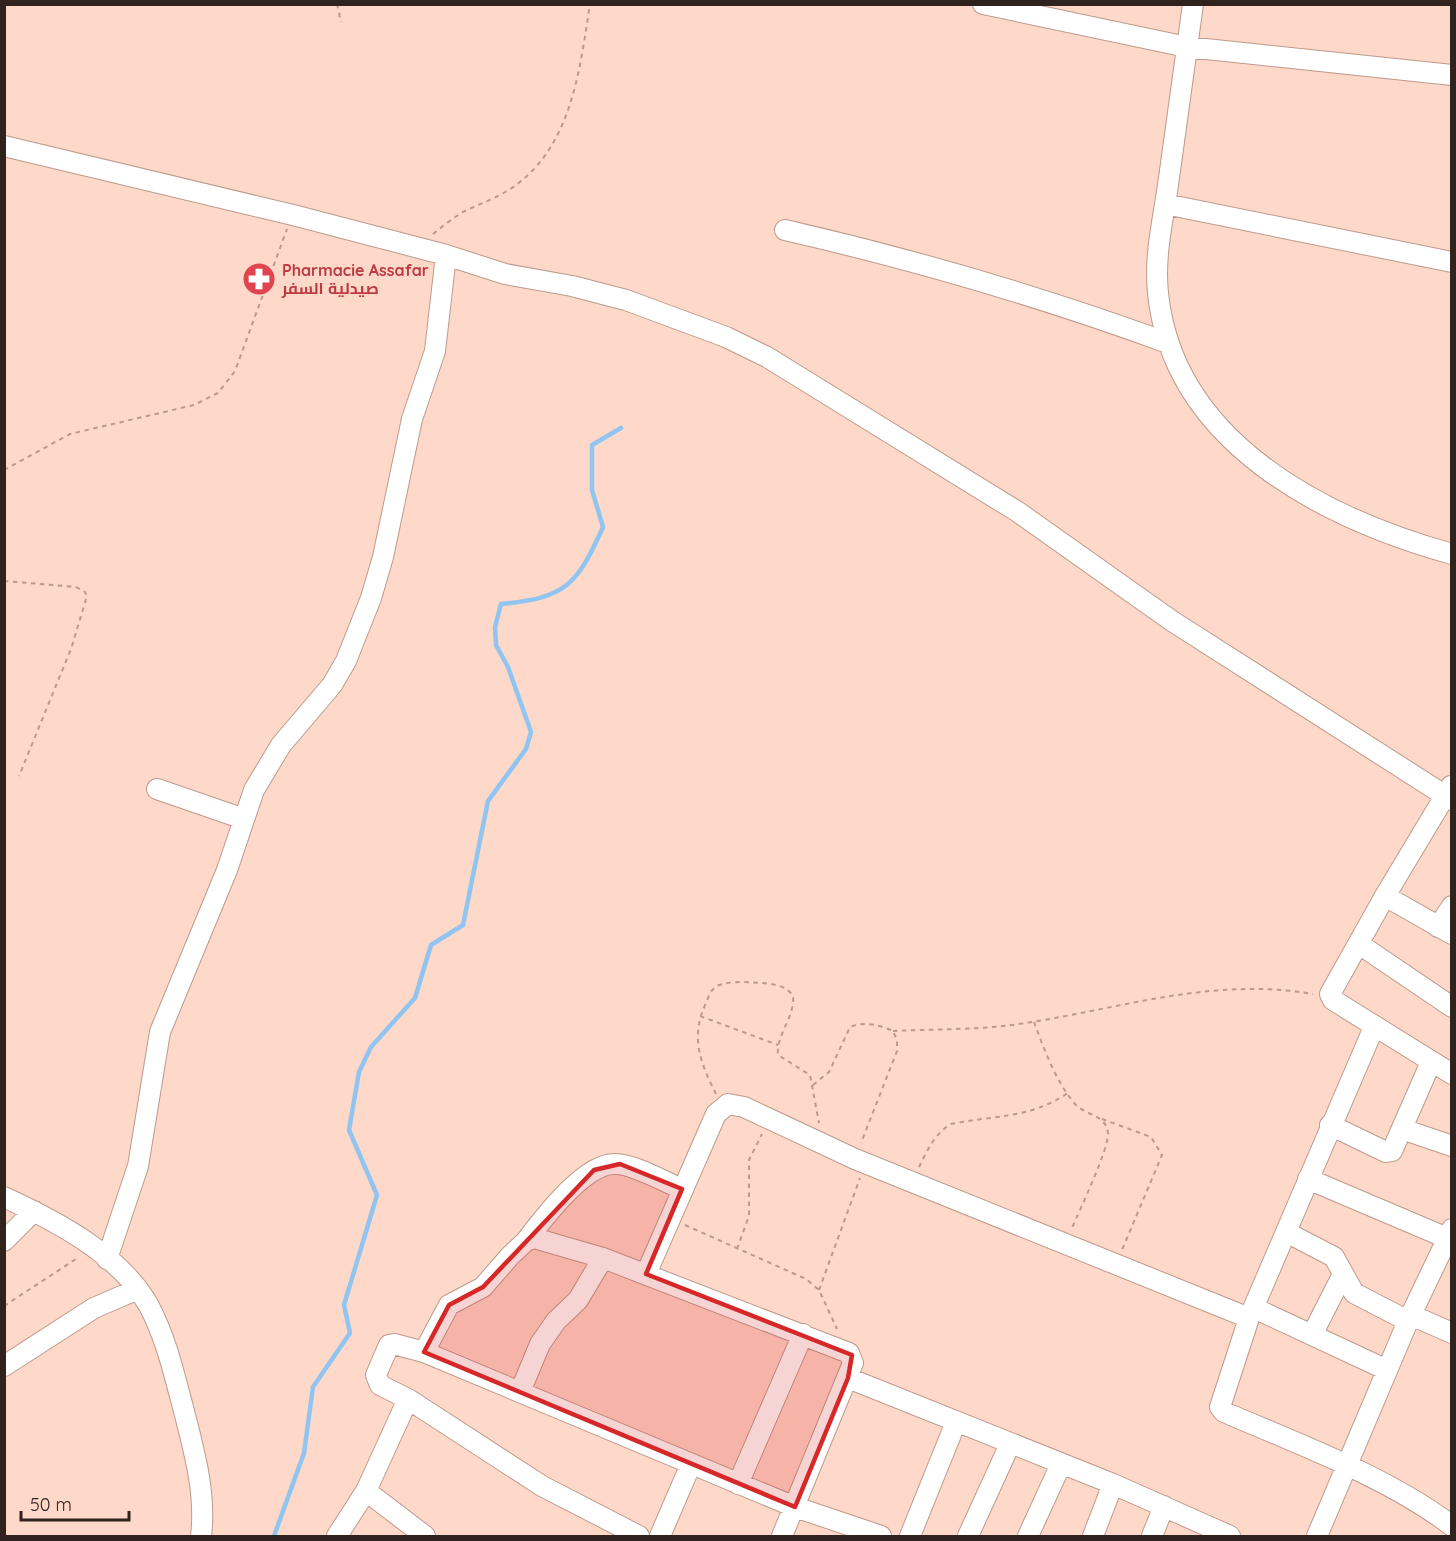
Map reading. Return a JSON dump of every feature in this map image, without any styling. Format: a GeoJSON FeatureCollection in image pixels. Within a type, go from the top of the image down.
{"type":"FeatureCollection","features":[{"type":"Feature","properties":{"kind":"street"},"geometry":{"type":"LineString","coordinates":[[983,4],[1187,47],[1452,75]]}},
{"type":"Feature","properties":{"kind":"street"},"geometry":{"type":"LineString","coordinates":[[1192,4],[1157,274],[1161,317],[1178,367],[1206,411],[1230,438],[1272,473],[1317,503],[1357,521],[1452,554]]}},
{"type":"Feature","properties":{"kind":"street"},"geometry":{"type":"LineString","coordinates":[[4,146],[293,215],[446,255],[505,274],[572,286],[626,300],[726,337],[767,357],[1018,512],[1172,621],[1449,794],[1385,896],[1331,991],[1331,997],[1374,1027],[1452,1074]]}},
{"type":"Feature","properties":{"kind":"street"},"geometry":{"type":"LineString","coordinates":[[1165,204],[1452,262]]}},
{"type":"Feature","properties":{"kind":"street"},"geometry":{"type":"LineString","coordinates":[[785,230],[863,248],[1006,287],[1168,343]]}},
{"type":"Feature","properties":{"kind":"street"},"geometry":{"type":"LineString","coordinates":[[100,1254],[138,1166],[160,1032],[219,889],[254,790],[268,765],[336,677],[355,641],[371,598],[383,556],[408,432],[435,351],[446,255]]}},
{"type":"Feature","properties":{"kind":"street"},"geometry":{"type":"LineString","coordinates":[[157,789],[244,819]]}},
{"type":"Feature","properties":{"kind":"street"},"geometry":{"type":"LineString","coordinates":[[1385,896],[1445,931],[1452,906]]}},
{"type":"Feature","properties":{"kind":"street"},"geometry":{"type":"LineString","coordinates":[[1359,944],[1452,1007]]}},
{"type":"Feature","properties":{"kind":"street"},"geometry":{"type":"LineString","coordinates":[[1374,1027],[1330,1125],[1252,1313],[1220,1404],[1222,1410],[1348,1467],[1435,1513],[1452,1526]]}},
{"type":"Feature","properties":{"kind":"street"},"geometry":{"type":"LineString","coordinates":[[1330,1125],[1389,1153],[1431,1062]]}},
{"type":"Feature","properties":{"kind":"street"},"geometry":{"type":"LineString","coordinates":[[646,1274],[716,1114],[728,1104],[744,1107],[824,1146],[1116,1264],[1312,1335],[1387,1370]]}},
{"type":"Feature","properties":{"kind":"street"},"geometry":{"type":"LineString","coordinates":[[1402,1129],[1452,1146]]}},
{"type":"Feature","properties":{"kind":"street"},"geometry":{"type":"LineString","coordinates":[[424,1352],[449,1305],[483,1287],[580,1181],[594,1170],[620,1164],[682,1189]]}},
{"type":"Feature","properties":{"kind":"street"},"geometry":{"type":"LineString","coordinates":[[1308,1179],[1449,1234],[1445,1263],[1410,1318],[1317,1536]]}},
{"type":"Feature","properties":{"kind":"street"},"geometry":{"type":"LineString","coordinates":[[4,1197],[59,1223],[100,1254],[138,1289],[158,1326],[171,1361],[199,1481],[203,1516],[201,1536]]}},
{"type":"Feature","properties":{"kind":"street"},"geometry":{"type":"LineString","coordinates":[[4,1241],[34,1211]]}},
{"type":"Feature","properties":{"kind":"street"},"geometry":{"type":"LineString","coordinates":[[1286,1232],[1334,1257],[1354,1293],[1410,1318],[1452,1333]]}},
{"type":"Feature","properties":{"kind":"street"},"geometry":{"type":"LineString","coordinates":[[526,1241],[534,1238],[603,1258],[849,1353],[854,1363],[782,1536]]}},
{"type":"Feature","properties":{"kind":"street"},"geometry":{"type":"LineString","coordinates":[[520,1392],[540,1344],[556,1321],[578,1300],[603,1258]]}},
{"type":"Feature","properties":{"kind":"street"},"geometry":{"type":"LineString","coordinates":[[1312,1335],[1343,1274]]}},
{"type":"Feature","properties":{"kind":"street"},"geometry":{"type":"LineString","coordinates":[[4,1366],[94,1308],[138,1289]]}},
{"type":"Feature","properties":{"kind":"street"},"geometry":{"type":"LineString","coordinates":[[738,1484],[803,1334]]}},
{"type":"Feature","properties":{"kind":"street"},"geometry":{"type":"LineString","coordinates":[[639,1536],[542,1486],[408,1399],[380,1385],[376,1375],[388,1345],[394,1344],[424,1352],[795,1507],[881,1536]]}},
{"type":"Feature","properties":{"kind":"street"},"geometry":{"type":"LineString","coordinates":[[848,1378],[1113,1484],[1230,1536]]}},
{"type":"Feature","properties":{"kind":"street"},"geometry":{"type":"LineString","coordinates":[[337,1536],[366,1491],[408,1399]]}},
{"type":"Feature","properties":{"kind":"street"},"geometry":{"type":"LineString","coordinates":[[910,1536],[956,1422]]}},
{"type":"Feature","properties":{"kind":"street"},"geometry":{"type":"LineString","coordinates":[[968,1536],[1010,1444]]}},
{"type":"Feature","properties":{"kind":"street"},"geometry":{"type":"LineString","coordinates":[[660,1536],[691,1464]]}},
{"type":"Feature","properties":{"kind":"street"},"geometry":{"type":"LineString","coordinates":[[1028,1536],[1060,1464]]}},
{"type":"Feature","properties":{"kind":"street"},"geometry":{"type":"LineString","coordinates":[[1093,1536],[1113,1484]]}},
{"type":"Feature","properties":{"kind":"street"},"geometry":{"type":"LineString","coordinates":[[366,1491],[425,1536]]}},
{"type":"Feature","properties":{"kind":"street"},"geometry":{"type":"LineString","coordinates":[[1152,1536],[1164,1506]]}},
{"type":"Feature","properties":{"kind":"path"},"geometry":{"type":"LineString","coordinates":[[337,4],[341,22]]}},
{"type":"Feature","properties":{"kind":"path"},"geometry":{"type":"LineString","coordinates":[[415,247],[461,213],[516,185],[550,151],[572,98],[590,4]]}},
{"type":"Feature","properties":{"kind":"path"},"geometry":{"type":"LineString","coordinates":[[4,470],[70,434],[194,405],[218,393],[234,371],[293,215]]}},
{"type":"Feature","properties":{"kind":"path"},"geometry":{"type":"LineString","coordinates":[[4,581],[76,587],[85,592],[87,596],[71,649],[19,776]]}},
{"type":"Feature","properties":{"kind":"path"},"geometry":{"type":"LineString","coordinates":[[723,1107],[699,1057],[696,1045],[700,1016],[711,991],[717,985],[754,982],[782,987],[793,996],[794,1005],[778,1045],[778,1055],[807,1071],[813,1085],[824,1146]]}},
{"type":"Feature","properties":{"kind":"path"},"geometry":{"type":"LineString","coordinates":[[813,1085],[829,1072],[850,1028],[865,1024],[881,1026],[893,1031],[1009,1025],[1192,991],[1240,987],[1293,990],[1331,997]]}},
{"type":"Feature","properties":{"kind":"path"},"geometry":{"type":"LineString","coordinates":[[700,1016],[778,1045]]}},
{"type":"Feature","properties":{"kind":"path"},"geometry":{"type":"LineString","coordinates":[[1033,1021],[1043,1047],[1068,1093],[1084,1112],[1150,1137],[1161,1155],[1116,1264]]}},
{"type":"Feature","properties":{"kind":"path"},"geometry":{"type":"LineString","coordinates":[[819,1290],[897,1052],[897,1040],[893,1031]]}},
{"type":"Feature","properties":{"kind":"path"},"geometry":{"type":"LineString","coordinates":[[913,1182],[942,1130],[966,1121],[1031,1113],[1068,1093]]}},
{"type":"Feature","properties":{"kind":"path"},"geometry":{"type":"LineString","coordinates":[[1066,1244],[1107,1140],[1106,1125],[1102,1119]]}},
{"type":"Feature","properties":{"kind":"path"},"geometry":{"type":"LineString","coordinates":[[737,1249],[749,1216],[749,1160],[769,1120]]}},
{"type":"Feature","properties":{"kind":"path"},"geometry":{"type":"LineString","coordinates":[[670,1219],[806,1279],[819,1290],[849,1353]]}},
{"type":"Feature","properties":{"kind":"path"},"geometry":{"type":"LineString","coordinates":[[4,1306],[100,1254]]}},
{"type":"Feature","properties":{"kind":"highlighted area"},"geometry":{"type":"Polygon","coordinates":[[[620,1164],[682,1189],[646,1274],[852,1355],[848,1378],[795,1507],[424,1352],[449,1305],[483,1287],[594,1170],[620,1164]]]}},
{"type":"Feature","properties":{"kind":"waterway"},"geometry":{"type":"LineString","coordinates":[[274,1536],[304,1453],[313,1387],[350,1333],[344,1305],[377,1195],[349,1130],[359,1072],[371,1047],[415,998],[431,945],[463,925],[488,801],[526,749],[531,732],[508,667],[496,645],[495,627],[501,604],[541,598],[555,592],[567,585],[585,563],[603,527],[592,490],[592,445],[621,428]]}},
{"type":"Feature","properties":{"kind":"place","name":"Pharmacie Assafar صيدلية السفر"},"geometry":{"type":"Point","coordinates":[259,279]}}]}
